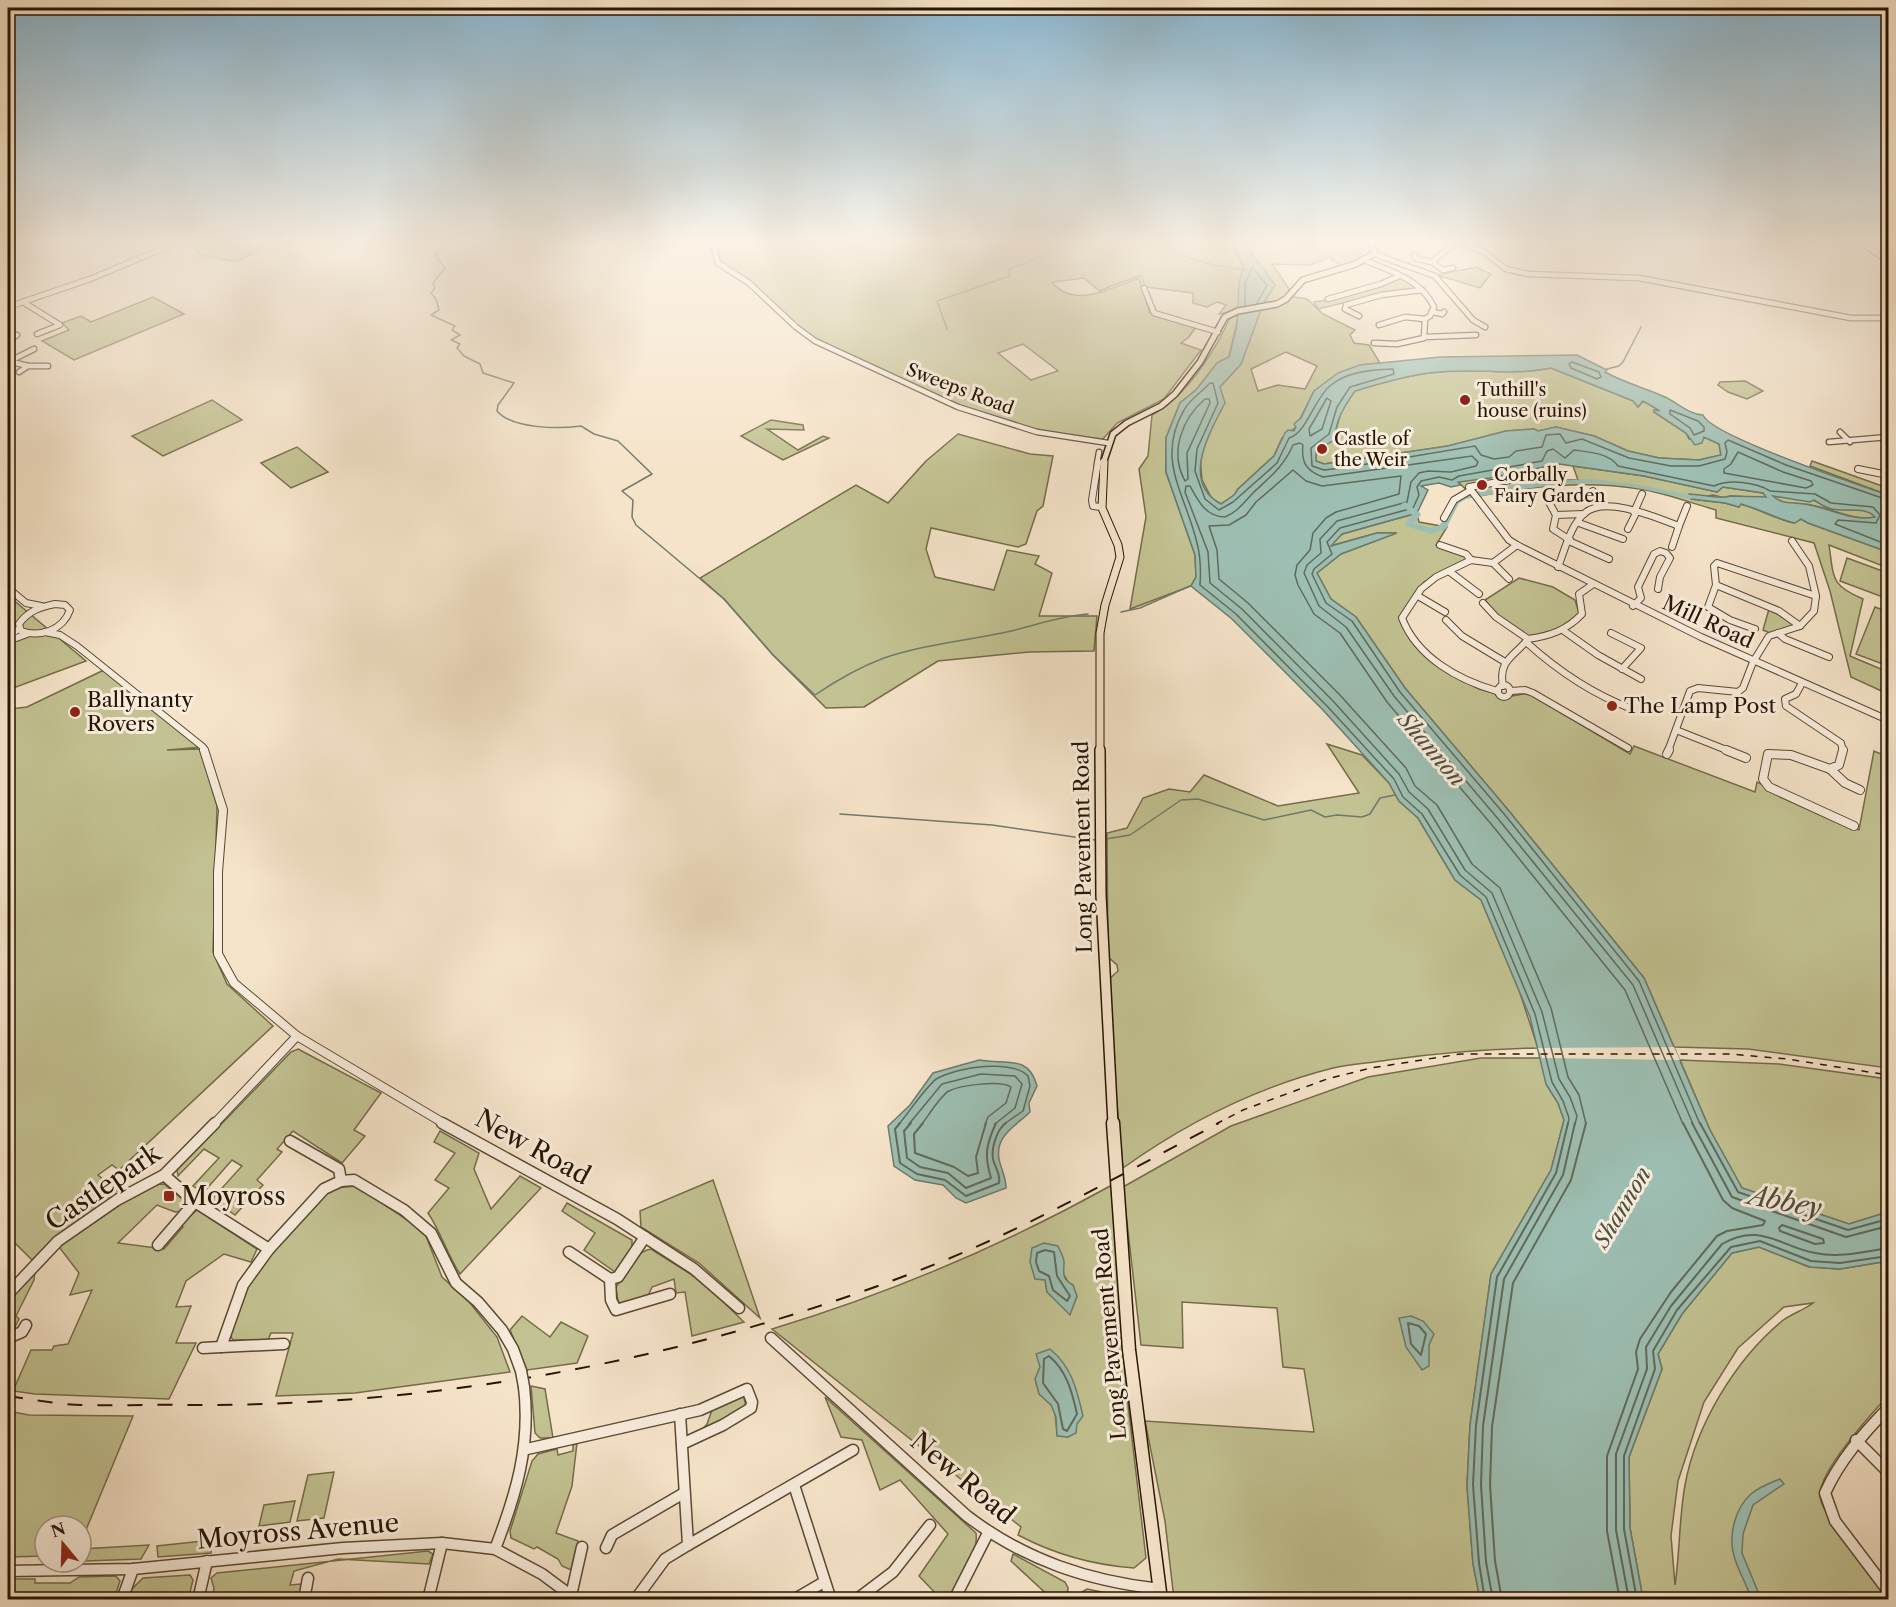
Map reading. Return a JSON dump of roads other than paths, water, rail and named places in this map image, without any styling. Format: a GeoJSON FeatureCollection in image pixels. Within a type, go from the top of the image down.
{"type":"FeatureCollection","features":[{"type":"Feature","properties":{"kind":"main road"},"geometry":{"type":"LineString","coordinates":[[1108,443],[1123,426],[1153,411],[1171,398],[1218,332],[1226,316]]}},
{"type":"Feature","properties":{"kind":"main road","name":"Long Pavement Road"},"geometry":{"type":"LineString","coordinates":[[1108,443],[1101,490],[1101,507],[1119,545],[1120,560],[1106,602],[1100,633],[1101,895],[1104,982],[1129,1350],[1160,1594]]}},
{"type":"Feature","properties":{"kind":"street"},"geometry":{"type":"LineString","coordinates":[[37,334],[60,325],[46,316]]}},
{"type":"Feature","properties":{"kind":"street","name":"Sweeps Road"},"geometry":{"type":"LineString","coordinates":[[784,316],[815,341],[982,416],[1037,432],[1108,443]]}},
{"type":"Feature","properties":{"kind":"street"},"geometry":{"type":"LineString","coordinates":[[1164,316],[1218,332]]}},
{"type":"Feature","properties":{"kind":"street"},"geometry":{"type":"LineString","coordinates":[[1379,325],[1405,317],[1425,318],[1428,316]]}},
{"type":"Feature","properties":{"kind":"street"},"geometry":{"type":"LineString","coordinates":[[1470,316],[1485,327]]}},
{"type":"Feature","properties":{"kind":"street"},"geometry":{"type":"LineString","coordinates":[[1840,316],[1888,318]]}},
{"type":"Feature","properties":{"kind":"street"},"geometry":{"type":"LineString","coordinates":[[1425,318],[1423,328],[1425,337]]}},
{"type":"Feature","properties":{"kind":"street"},"geometry":{"type":"LineString","coordinates":[[8,341],[17,335]]}},
{"type":"Feature","properties":{"kind":"street"},"geometry":{"type":"LineString","coordinates":[[1374,343],[1402,343],[1425,337],[1476,335]]}},
{"type":"Feature","properties":{"kind":"street"},"geometry":{"type":"LineString","coordinates":[[9,361],[34,349]]}},
{"type":"Feature","properties":{"kind":"street"},"geometry":{"type":"LineString","coordinates":[[9,361],[28,366],[48,366]]}},
{"type":"Feature","properties":{"kind":"street"},"geometry":{"type":"LineString","coordinates":[[19,372],[28,366]]}},
{"type":"Feature","properties":{"kind":"street"},"geometry":{"type":"LineString","coordinates":[[1840,432],[1850,442]]}},
{"type":"Feature","properties":{"kind":"street"},"geometry":{"type":"LineString","coordinates":[[1829,442],[1888,437]]}},
{"type":"Feature","properties":{"kind":"street"},"geometry":{"type":"LineString","coordinates":[[1099,452],[1092,500],[1093,506],[1101,507]]}},
{"type":"Feature","properties":{"kind":"street"},"geometry":{"type":"LineString","coordinates":[[1858,469],[1888,475]]}},
{"type":"Feature","properties":{"kind":"street"},"geometry":{"type":"LineString","coordinates":[[1444,518],[1452,502],[1457,496],[1471,489],[1469,487],[1545,474]]}},
{"type":"Feature","properties":{"kind":"street","name":"Mill Road"},"geometry":{"type":"LineString","coordinates":[[1471,489],[1509,540],[1517,545],[1633,606],[1753,662],[1888,720]]}},
{"type":"Feature","properties":{"kind":"street"},"geometry":{"type":"LineString","coordinates":[[1593,491],[1598,505]]}},
{"type":"Feature","properties":{"kind":"street"},"geometry":{"type":"LineString","coordinates":[[1544,493],[1556,515],[1553,529],[1570,541],[1609,560]]}},
{"type":"Feature","properties":{"kind":"street"},"geometry":{"type":"LineString","coordinates":[[1628,529],[1642,494]]}},
{"type":"Feature","properties":{"kind":"street"},"geometry":{"type":"LineString","coordinates":[[1558,567],[1584,514],[1598,505],[1635,512],[1679,525]]}},
{"type":"Feature","properties":{"kind":"street"},"geometry":{"type":"LineString","coordinates":[[1672,548],[1687,506]]}},
{"type":"Feature","properties":{"kind":"street"},"geometry":{"type":"LineString","coordinates":[[1556,515],[1584,514]]}},
{"type":"Feature","properties":{"kind":"street"},"geometry":{"type":"LineString","coordinates":[[1579,523],[1623,539]]}},
{"type":"Feature","properties":{"kind":"street"},"geometry":{"type":"LineString","coordinates":[[1667,754],[1690,690],[1698,687],[1730,693],[1738,692],[1743,688],[1753,662],[1769,636],[1800,626],[1814,611],[1815,578],[1804,553],[1792,541]]}},
{"type":"Feature","properties":{"kind":"street"},"geometry":{"type":"LineString","coordinates":[[1440,545],[1466,554],[1471,560]]}},
{"type":"Feature","properties":{"kind":"street"},"geometry":{"type":"LineString","coordinates":[[1493,563],[1517,545]]}},
{"type":"Feature","properties":{"kind":"street"},"geometry":{"type":"LineString","coordinates":[[1633,606],[1641,598],[1638,587],[1654,554],[1660,551],[1666,553],[1670,558],[1660,577],[1658,589]]}},
{"type":"Feature","properties":{"kind":"street"},"geometry":{"type":"LineString","coordinates":[[1500,688],[1480,687],[1431,657],[1410,636],[1402,618],[1426,584],[1471,560],[1493,563],[1509,579]]}},
{"type":"Feature","properties":{"kind":"street"},"geometry":{"type":"LineString","coordinates":[[1755,629],[1730,620],[1708,607],[1716,585],[1714,566],[1717,563],[1816,596]]}},
{"type":"Feature","properties":{"kind":"street"},"geometry":{"type":"LineString","coordinates":[[1450,572],[1479,594]]}},
{"type":"Feature","properties":{"kind":"street"},"geometry":{"type":"LineString","coordinates":[[1592,585],[1578,597],[1582,614],[1564,631],[1527,641],[1505,662],[1500,676],[1500,688],[1506,696],[1510,696],[1511,691],[1525,690],[1533,693],[1628,748]]}},
{"type":"Feature","properties":{"kind":"street"},"geometry":{"type":"LineString","coordinates":[[1716,585],[1779,611],[1800,626]]}},
{"type":"Feature","properties":{"kind":"street"},"geometry":{"type":"LineString","coordinates":[[8,588],[26,603],[42,606]]}},
{"type":"Feature","properties":{"kind":"street"},"geometry":{"type":"LineString","coordinates":[[1418,596],[1445,612]]}},
{"type":"Feature","properties":{"kind":"street"},"geometry":{"type":"LineString","coordinates":[[26,603],[27,614]]}},
{"type":"Feature","properties":{"kind":"street"},"geometry":{"type":"LineString","coordinates":[[1483,603],[1496,617],[1527,641],[1539,655],[1565,674],[1599,694],[1632,709]]}},
{"type":"Feature","properties":{"kind":"street"},"geometry":{"type":"LineString","coordinates":[[8,636],[19,628],[19,624],[27,614],[42,606],[55,604],[68,608],[68,618],[60,625],[45,632]]}},
{"type":"Feature","properties":{"kind":"street"},"geometry":{"type":"LineString","coordinates":[[1446,620],[1462,636],[1505,662]]}},
{"type":"Feature","properties":{"kind":"street"},"geometry":{"type":"LineString","coordinates":[[8,641],[27,634],[45,632],[60,635],[60,625]]}},
{"type":"Feature","properties":{"kind":"street"},"geometry":{"type":"LineString","coordinates":[[19,628],[27,634]]}},
{"type":"Feature","properties":{"kind":"street"},"geometry":{"type":"LineString","coordinates":[[1564,631],[1598,655],[1641,679]]}},
{"type":"Feature","properties":{"kind":"street"},"geometry":{"type":"LineString","coordinates":[[1611,633],[1641,648],[1622,669]]}},
{"type":"Feature","properties":{"kind":"street"},"geometry":{"type":"LineString","coordinates":[[1778,633],[1785,639],[1829,657]]}},
{"type":"Feature","properties":{"kind":"street","name":"New Road"},"geometry":{"type":"LineString","coordinates":[[60,635],[203,747],[223,810],[218,872],[218,954],[234,983],[297,1036],[483,1147],[617,1219],[694,1269],[739,1308]]}},
{"type":"Feature","properties":{"kind":"street"},"geometry":{"type":"LineString","coordinates":[[1802,683],[1796,694],[1784,702],[1790,710],[1844,746],[1839,765],[1830,769]]}},
{"type":"Feature","properties":{"kind":"street"},"geometry":{"type":"LineString","coordinates":[[1676,730],[1746,758]]}},
{"type":"Feature","properties":{"kind":"street"},"geometry":{"type":"LineString","coordinates":[[1854,826],[1769,787],[1765,784],[1762,775],[1768,754],[1784,754],[1830,769],[1845,783],[1860,790]]}},
{"type":"Feature","properties":{"kind":"street","name":"Castlepark"},"geometry":{"type":"LineString","coordinates":[[8,1294],[18,1287],[32,1266],[58,1241],[117,1200],[164,1175],[297,1036]]}},
{"type":"Feature","properties":{"kind":"street"},"geometry":{"type":"LineString","coordinates":[[290,1141],[339,1169],[341,1181]]}},
{"type":"Feature","properties":{"kind":"street"},"geometry":{"type":"LineString","coordinates":[[164,1175],[195,1202],[269,1249]]}},
{"type":"Feature","properties":{"kind":"street"},"geometry":{"type":"LineString","coordinates":[[221,1347],[243,1285],[269,1249],[324,1189],[341,1181],[354,1179],[404,1210],[431,1233],[456,1284],[478,1302],[502,1330],[513,1349],[521,1371],[528,1407],[527,1449],[519,1486],[495,1549]]}},
{"type":"Feature","properties":{"kind":"street"},"geometry":{"type":"LineString","coordinates":[[158,1245],[195,1202]]}},
{"type":"Feature","properties":{"kind":"street"},"geometry":{"type":"LineString","coordinates":[[569,1252],[610,1279],[618,1277],[645,1237]]}},
{"type":"Feature","properties":{"kind":"street"},"geometry":{"type":"LineString","coordinates":[[610,1279],[610,1292],[613,1307],[616,1310],[670,1294]]}},
{"type":"Feature","properties":{"kind":"street"},"geometry":{"type":"LineString","coordinates":[[8,1338],[22,1332],[26,1325]]}},
{"type":"Feature","properties":{"kind":"street","name":"New Road"},"geometry":{"type":"LineString","coordinates":[[771,1338],[988,1533],[1059,1568],[1160,1594]]}},
{"type":"Feature","properties":{"kind":"street"},"geometry":{"type":"LineString","coordinates":[[203,1348],[284,1344]]}},
{"type":"Feature","properties":{"kind":"street"},"geometry":{"type":"LineString","coordinates":[[527,1449],[711,1406],[742,1389],[747,1389],[752,1402],[751,1408],[723,1425],[682,1444]]}},
{"type":"Feature","properties":{"kind":"street"},"geometry":{"type":"LineString","coordinates":[[1888,1408],[1856,1440],[1834,1471],[1825,1493],[1835,1521],[1888,1591]]}},
{"type":"Feature","properties":{"kind":"street"},"geometry":{"type":"LineString","coordinates":[[680,1414],[688,1545]]}},
{"type":"Feature","properties":{"kind":"street"},"geometry":{"type":"LineString","coordinates":[[1856,1440],[1888,1472]]}},
{"type":"Feature","properties":{"kind":"street"},"geometry":{"type":"LineString","coordinates":[[635,1599],[665,1559],[853,1450]]}},
{"type":"Feature","properties":{"kind":"street"},"geometry":{"type":"LineString","coordinates":[[794,1485],[831,1599]]}},
{"type":"Feature","properties":{"kind":"street"},"geometry":{"type":"LineString","coordinates":[[606,1548],[612,1535],[684,1493]]}},
{"type":"Feature","properties":{"kind":"street"},"geometry":{"type":"LineString","coordinates":[[856,1599],[893,1572],[930,1525]]}},
{"type":"Feature","properties":{"kind":"street"},"geometry":{"type":"LineString","coordinates":[[954,1599],[988,1533]]}},
{"type":"Feature","properties":{"kind":"street"},"geometry":{"type":"LineString","coordinates":[[428,1599],[442,1542]]}},
{"type":"Feature","properties":{"kind":"street","name":"Moyross Avenue"},"geometry":{"type":"LineString","coordinates":[[8,1571],[133,1569],[379,1545],[442,1542],[495,1549],[542,1574],[573,1598]]}},
{"type":"Feature","properties":{"kind":"street"},"geometry":{"type":"LineString","coordinates":[[573,1598],[582,1547]]}},
{"type":"Feature","properties":{"kind":"street"},"geometry":{"type":"LineString","coordinates":[[198,1599],[207,1562]]}},
{"type":"Feature","properties":{"kind":"street"},"geometry":{"type":"LineString","coordinates":[[122,1599],[133,1569]]}},
{"type":"Feature","properties":{"kind":"street"},"geometry":{"type":"LineString","coordinates":[[304,1599],[308,1578]]}},
{"type":"Feature","properties":{"kind":"street"},"geometry":{"type":"LineString","coordinates":[[793,1599],[824,1582]]}},
{"type":"Feature","properties":{"kind":"water","name":"Shannon"},"geometry":{"type":"Polygon","coordinates":[[[1237,316],[1259,316],[1241,364],[1220,387],[1225,403],[1206,442],[1200,470],[1202,483],[1209,495],[1221,504],[1234,495],[1274,456],[1285,433],[1288,430],[1294,431],[1296,427],[1294,424],[1301,418],[1314,391],[1338,373],[1360,365],[1440,357],[1577,355],[1607,370],[1605,372],[1612,376],[1665,397],[1693,413],[1703,415],[1712,424],[1757,447],[1888,495],[1888,552],[1801,519],[1795,523],[1741,504],[1739,507],[1691,499],[1689,494],[1766,497],[1763,493],[1723,487],[1717,492],[1644,476],[1559,464],[1458,482],[1460,485],[1451,487],[1439,483],[1421,486],[1428,490],[1417,513],[1342,534],[1331,546],[1377,533],[1397,533],[1341,554],[1317,573],[1331,599],[1356,617],[1405,688],[1509,811],[1644,978],[1710,1130],[1742,1188],[1849,1224],[1888,1212],[1888,1261],[1840,1269],[1810,1267],[1759,1247],[1732,1253],[1682,1314],[1658,1354],[1662,1369],[1629,1457],[1630,1528],[1643,1599],[1480,1599],[1473,1564],[1467,1486],[1470,1425],[1491,1274],[1551,1170],[1564,1120],[1558,1103],[1546,1084],[1530,1017],[1481,900],[1455,880],[1418,818],[1399,801],[1389,783],[1323,710],[1232,619],[1191,586],[1196,577],[1195,555],[1166,472],[1166,438],[1180,403],[1197,389],[1217,363],[1229,357],[1237,316]],[[1551,368],[1523,371],[1454,371],[1397,379],[1355,391],[1338,420],[1336,439],[1316,451],[1316,461],[1324,464],[1353,460],[1448,446],[1506,431],[1534,429],[1538,431],[1556,427],[1594,436],[1628,451],[1659,458],[1699,460],[1721,455],[1719,444],[1704,437],[1702,443],[1695,445],[1686,433],[1654,410],[1660,411],[1643,401],[1638,407],[1633,401],[1551,368]],[[1773,496],[1784,502],[1804,504],[1857,518],[1875,517],[1861,510],[1837,510],[1814,500],[1810,502],[1773,496]]]}},
{"type":"Feature","properties":{"kind":"water"},"geometry":{"type":"Polygon","coordinates":[[[979,1060],[1022,1065],[1033,1076],[1037,1086],[1029,1103],[1030,1112],[1003,1137],[1000,1144],[999,1159],[1006,1188],[966,1203],[956,1198],[943,1185],[915,1180],[894,1166],[888,1126],[910,1105],[933,1073],[979,1060]]]}},
{"type":"Feature","properties":{"kind":"water"},"geometry":{"type":"Polygon","coordinates":[[[1044,1243],[1058,1246],[1063,1256],[1064,1275],[1073,1285],[1077,1296],[1070,1315],[1047,1292],[1045,1280],[1035,1279],[1030,1262],[1032,1248],[1044,1243]]]}},
{"type":"Feature","properties":{"kind":"water"},"geometry":{"type":"Polygon","coordinates":[[[1411,1316],[1423,1321],[1434,1334],[1429,1345],[1429,1366],[1422,1370],[1406,1347],[1399,1318],[1411,1316]]]}},
{"type":"Feature","properties":{"kind":"water"},"geometry":{"type":"Polygon","coordinates":[[[1050,1349],[1069,1371],[1083,1416],[1077,1424],[1076,1433],[1068,1437],[1057,1436],[1056,1417],[1051,1405],[1039,1394],[1035,1379],[1040,1367],[1036,1354],[1050,1349]]]}},
{"type":"Feature","properties":{"kind":"water"},"geometry":{"type":"Polygon","coordinates":[[[1780,1479],[1784,1484],[1753,1505],[1743,1534],[1742,1553],[1761,1599],[1751,1599],[1732,1548],[1734,1523],[1745,1500],[1751,1494],[1780,1479]]]}},
{"type":"Feature","properties":{"kind":"waterway"},"geometry":{"type":"LineString","coordinates":[[433,316],[455,326],[452,330],[460,335],[451,340],[460,344],[457,348],[464,356],[480,364],[483,373],[514,383],[498,405],[497,411],[504,417],[536,426],[581,426],[594,434],[618,441],[652,474],[622,491],[633,500],[632,517],[636,525],[724,599],[773,655],[815,695],[840,679],[884,658],[928,646],[1088,614]]}},
{"type":"Feature","properties":{"kind":"waterway"},"geometry":{"type":"LineString","coordinates":[[942,316],[947,329]]}},
{"type":"Feature","properties":{"kind":"waterway"},"geometry":{"type":"LineString","coordinates":[[1607,369],[1619,366],[1623,362],[1641,327]]}},
{"type":"Feature","properties":{"kind":"waterway"},"geometry":{"type":"LineString","coordinates":[[1405,504],[1417,515],[1409,524],[1431,531],[1443,527],[1456,502],[1464,497],[1533,484],[1592,481],[1634,486],[1690,497]]}},
{"type":"Feature","properties":{"kind":"waterway"},"geometry":{"type":"LineString","coordinates":[[1121,612],[1140,608],[1190,586]]}},
{"type":"Feature","properties":{"kind":"waterway"},"geometry":{"type":"LineString","coordinates":[[1106,839],[1130,835],[1181,800],[1198,799],[1264,820],[1311,810],[1325,817],[1337,815],[1362,817],[1370,814],[1380,798],[1395,795]]}},
{"type":"Feature","properties":{"kind":"waterway"},"geometry":{"type":"LineString","coordinates":[[840,814],[992,825],[1095,840]]}},
{"type":"Feature","properties":{"kind":"railway"},"geometry":{"type":"LineString","coordinates":[[1216,1124],[1243,1110],[1327,1079],[1371,1068],[1460,1054],[1730,1054],[1787,1059],[1888,1075]]}},
{"type":"Feature","properties":{"kind":"railway"},"geometry":{"type":"LineString","coordinates":[[8,1396],[65,1404],[112,1405],[285,1403],[378,1397],[563,1372],[655,1352],[745,1329],[835,1301],[923,1269],[1036,1219],[1219,1123]]}},
{"type":"Feature","properties":{"kind":"place","name":"Tuthill's house (ruins)"},"geometry":{"type":"Point","coordinates":[1465,400]}},
{"type":"Feature","properties":{"kind":"place","name":"Castle of the Weir"},"geometry":{"type":"Point","coordinates":[1322,449]}},
{"type":"Feature","properties":{"kind":"place","name":"Corbally Fairy Garden"},"geometry":{"type":"Point","coordinates":[1482,485]}},
{"type":"Feature","properties":{"kind":"place","name":"The Lamp Post"},"geometry":{"type":"Point","coordinates":[1612,706]}},
{"type":"Feature","properties":{"kind":"place","name":"Ballynanty Rovers"},"geometry":{"type":"Point","coordinates":[75,712]}},
{"type":"Feature","properties":{"kind":"place","name":"Moyross"},"geometry":{"type":"Point","coordinates":[169,1196]}},
{"type":"Feature","properties":{"kind":"water label","name":"Abbey"},"geometry":{"type":"Point","coordinates":[1785,1202]}}]}
